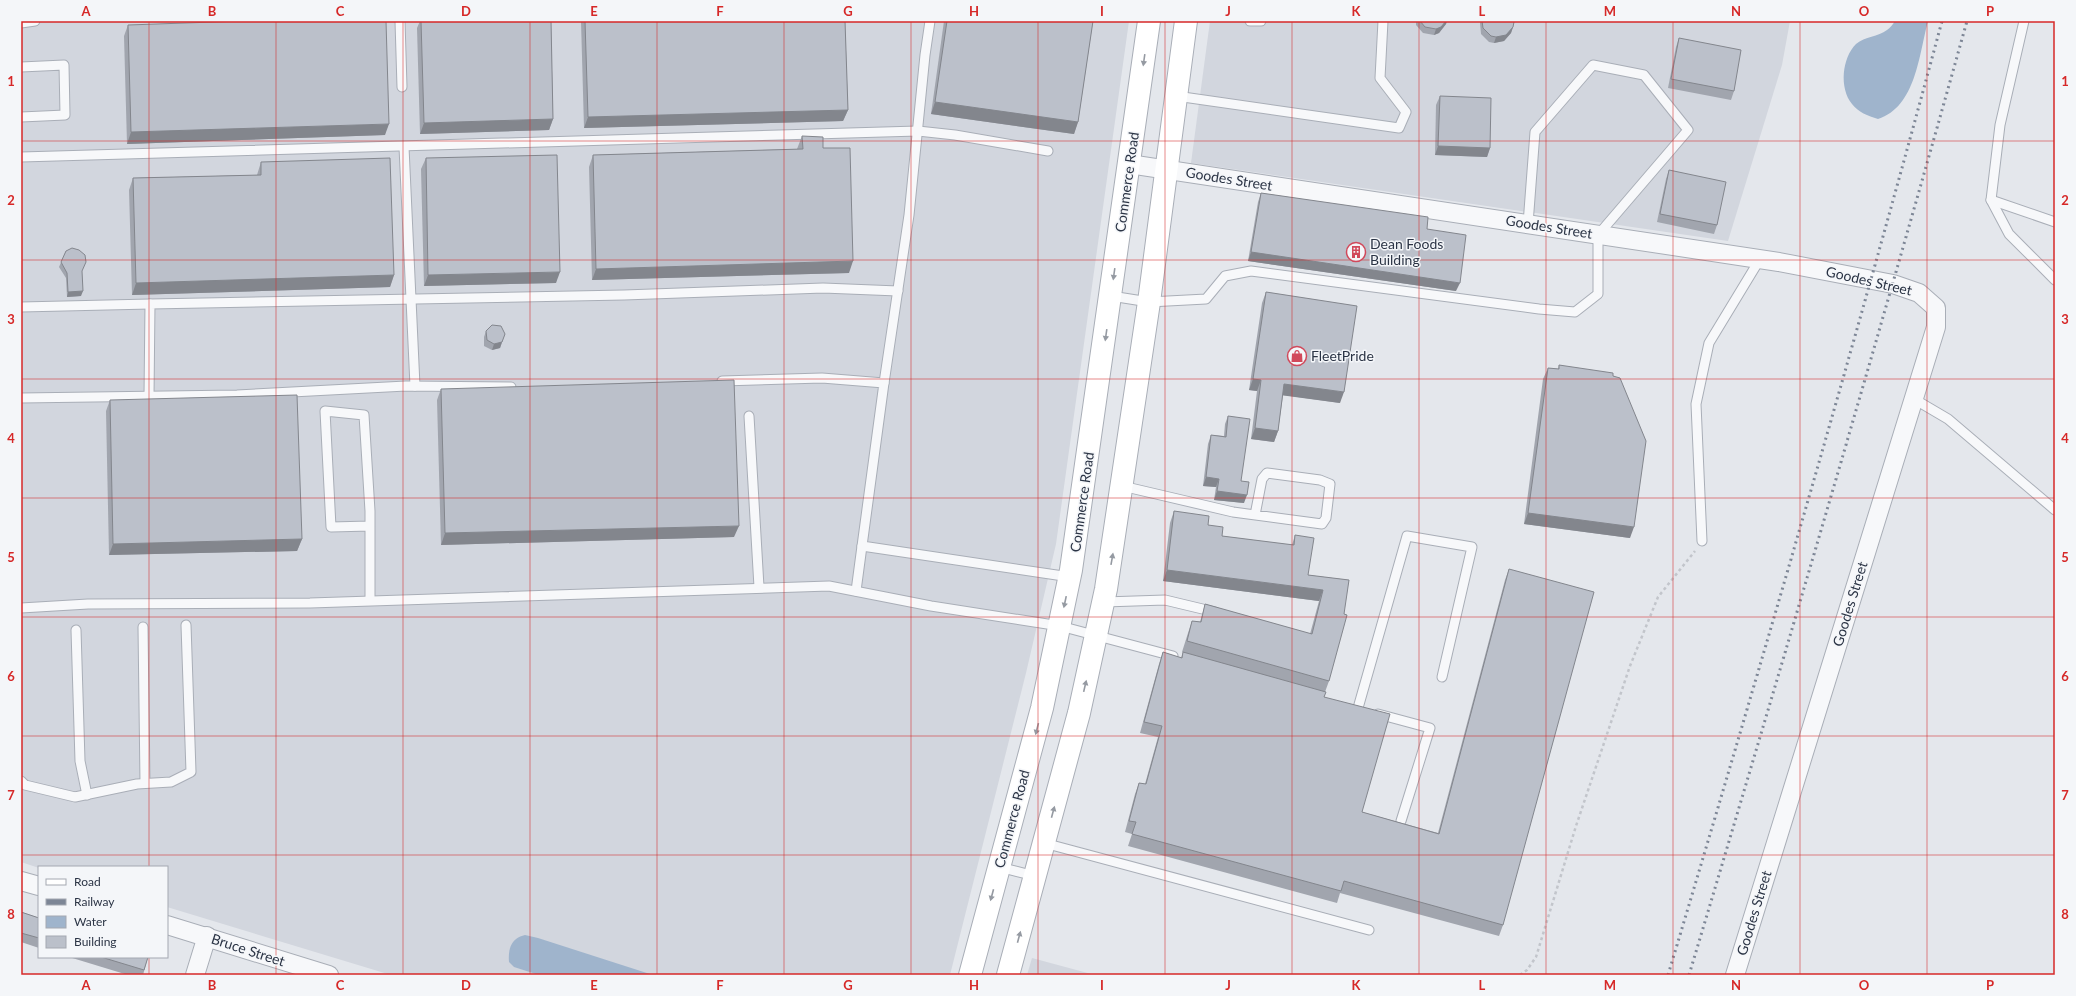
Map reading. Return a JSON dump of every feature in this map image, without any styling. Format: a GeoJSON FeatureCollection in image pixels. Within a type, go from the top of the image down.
{"type":"FeatureCollection","features":[{"type":"Feature","properties":{"kind":"main road","name":"Commerce Road"},"geometry":{"type":"LineString","coordinates":[[970,975],[1042,708],[1070,577],[1149,21]]}},
{"type":"Feature","properties":{"kind":"main road"},"geometry":{"type":"LineString","coordinates":[[1008,975],[1079,713],[1104,602],[1148,302],[1186,21]]}},
{"type":"Feature","properties":{"kind":"street","name":"Goodes Street"},"geometry":{"type":"LineString","coordinates":[[1129,164],[1528,224],[1873,279],[1919,293],[1936,308],[1936,327],[1735,975]]}},
{"type":"Feature","properties":{"kind":"street"},"geometry":{"type":"LineString","coordinates":[[21,881],[38,886]]}},
{"type":"Feature","properties":{"kind":"street","name":"Bruce Street"},"geometry":{"type":"LineString","coordinates":[[168,925],[207,936],[329,975]]}},
{"type":"Feature","properties":{"kind":"street"},"geometry":{"type":"LineString","coordinates":[[195,975],[207,936]]}},
{"type":"Feature","properties":{"kind":"lane"},"geometry":{"type":"LineString","coordinates":[[21,23],[35,21]]}},
{"type":"Feature","properties":{"kind":"lane"},"geometry":{"type":"LineString","coordinates":[[400,21],[402,87]]}},
{"type":"Feature","properties":{"kind":"lane"},"geometry":{"type":"LineString","coordinates":[[856,591],[884,383],[909,215],[930,21]]}},
{"type":"Feature","properties":{"kind":"lane"},"geometry":{"type":"LineString","coordinates":[[1250,21],[1261,21]]}},
{"type":"Feature","properties":{"kind":"lane"},"geometry":{"type":"LineString","coordinates":[[1176,96],[1399,128],[1406,112],[1380,78],[1383,21]]}},
{"type":"Feature","properties":{"kind":"lane"},"geometry":{"type":"LineString","coordinates":[[2024,21],[2000,125],[1991,200],[2009,234],[2055,280]]}},
{"type":"Feature","properties":{"kind":"lane"},"geometry":{"type":"LineString","coordinates":[[1111,296],[1148,302],[1206,298],[1225,276],[1251,271],[1539,310],[1575,312],[1598,294],[1598,235],[1688,130],[1644,75],[1592,64],[1535,132],[1528,224]]}},
{"type":"Feature","properties":{"kind":"lane"},"geometry":{"type":"LineString","coordinates":[[21,66],[64,65],[65,115],[21,117]]}},
{"type":"Feature","properties":{"kind":"lane"},"geometry":{"type":"LineString","coordinates":[[21,157],[918,131],[955,135],[1048,152]]}},
{"type":"Feature","properties":{"kind":"lane"},"geometry":{"type":"LineString","coordinates":[[404,147],[415,386]]}},
{"type":"Feature","properties":{"kind":"lane"},"geometry":{"type":"LineString","coordinates":[[1991,200],[2055,222]]}},
{"type":"Feature","properties":{"kind":"lane"},"geometry":{"type":"LineString","coordinates":[[1702,541],[1696,404],[1709,343],[1760,260]]}},
{"type":"Feature","properties":{"kind":"lane"},"geometry":{"type":"LineString","coordinates":[[21,307],[632,295],[823,288],[898,291]]}},
{"type":"Feature","properties":{"kind":"lane"},"geometry":{"type":"LineString","coordinates":[[150,304],[150,396]]}},
{"type":"Feature","properties":{"kind":"lane"},"geometry":{"type":"LineString","coordinates":[[711,382],[822,378],[884,383]]}},
{"type":"Feature","properties":{"kind":"lane"},"geometry":{"type":"LineString","coordinates":[[21,398],[237,395],[415,386],[520,387]]}},
{"type":"Feature","properties":{"kind":"lane"},"geometry":{"type":"LineString","coordinates":[[1914,399],[1948,419],[2055,510]]}},
{"type":"Feature","properties":{"kind":"lane"},"geometry":{"type":"LineString","coordinates":[[370,526],[331,527],[325,411],[364,415],[370,526],[370,600]]}},
{"type":"Feature","properties":{"kind":"lane"},"geometry":{"type":"LineString","coordinates":[[749,416],[759,588]]}},
{"type":"Feature","properties":{"kind":"lane"},"geometry":{"type":"LineString","coordinates":[[1122,486],[1233,512],[1255,515],[1322,524],[1326,518],[1330,484],[1320,480],[1267,473],[1262,479],[1255,515]]}},
{"type":"Feature","properties":{"kind":"lane"},"geometry":{"type":"LineString","coordinates":[[1401,821],[1430,728],[1355,707],[1408,536],[1472,547],[1442,677]]}},
{"type":"Feature","properties":{"kind":"lane"},"geometry":{"type":"LineString","coordinates":[[862,546],[1070,577]]}},
{"type":"Feature","properties":{"kind":"lane"},"geometry":{"type":"LineString","coordinates":[[21,608],[88,604],[302,603],[830,586],[931,606],[1060,626],[1097,634],[1181,658]]}},
{"type":"Feature","properties":{"kind":"lane"},"geometry":{"type":"LineString","coordinates":[[1104,602],[1165,600],[1224,614]]}},
{"type":"Feature","properties":{"kind":"lane"},"geometry":{"type":"LineString","coordinates":[[21,781],[25,785],[75,797],[145,783],[171,782],[191,772],[186,625]]}},
{"type":"Feature","properties":{"kind":"lane"},"geometry":{"type":"LineString","coordinates":[[143,627],[145,783]]}},
{"type":"Feature","properties":{"kind":"lane"},"geometry":{"type":"LineString","coordinates":[[76,630],[80,761],[87,795]]}},
{"type":"Feature","properties":{"kind":"lane"},"geometry":{"type":"LineString","coordinates":[[1044,843],[1369,930]]}},
{"type":"Feature","properties":{"kind":"lane"},"geometry":{"type":"LineString","coordinates":[[999,867],[1035,877]]}},
{"type":"Feature","properties":{"kind":"path"},"geometry":{"type":"LineString","coordinates":[[1520,975],[1536,956],[1576,826],[1620,695],[1658,597],[1702,541]]}},
{"type":"Feature","properties":{"kind":"shaded area"},"geometry":{"type":"Polygon","coordinates":[[[21,21],[1129,21],[1056,544],[1026,673],[950,975],[391,975],[168,907],[168,866],[38,866],[38,868],[21,862],[21,21]]]}},
{"type":"Feature","properties":{"kind":"shaded area"},"geometry":{"type":"Polygon","coordinates":[[[1210,21],[1790,21],[1782,65],[1728,241],[1191,163],[1210,21]]]}},
{"type":"Feature","properties":{"kind":"shaded area"},"geometry":{"type":"Polygon","coordinates":[[[1032,958],[1095,975],[1027,975],[1032,958]]]}},
{"type":"Feature","properties":{"kind":"water"},"geometry":{"type":"Polygon","coordinates":[[[1895,21],[1928,21],[1914,78],[1908,91],[1901,103],[1891,113],[1878,119],[1860,111],[1852,104],[1845,90],[1845,65],[1851,50],[1856,44],[1863,39],[1880,34],[1889,28],[1895,21]]]}},
{"type":"Feature","properties":{"kind":"water"},"geometry":{"type":"Polygon","coordinates":[[[525,935],[653,975],[539,975],[514,967],[509,962],[511,945],[520,936],[525,935]]]}},
{"type":"Feature","properties":{"kind":"building"},"geometry":{"type":"Polygon","coordinates":[[[242,21],[386,21],[389,124],[131,132],[128,25],[242,21]]]}},
{"type":"Feature","properties":{"kind":"building"},"geometry":{"type":"Polygon","coordinates":[[[421,21],[551,21],[553,119],[424,123],[421,21]]]}},
{"type":"Feature","properties":{"kind":"building"},"geometry":{"type":"Polygon","coordinates":[[[585,21],[845,21],[848,110],[588,117],[585,21]]]}},
{"type":"Feature","properties":{"kind":"building"},"geometry":{"type":"Polygon","coordinates":[[[947,21],[1093,21],[1078,122],[935,102],[947,21]]]}},
{"type":"Feature","properties":{"kind":"building"},"geometry":{"type":"Polygon","coordinates":[[[1420,21],[1446,21],[1441,27],[1436,29],[1425,27],[1420,21]]]}},
{"type":"Feature","properties":{"kind":"building"},"geometry":{"type":"Polygon","coordinates":[[[1482,21],[1514,22],[1513,27],[1506,35],[1496,37],[1491,36],[1483,28],[1482,21]]]}},
{"type":"Feature","properties":{"kind":"building"},"geometry":{"type":"Polygon","coordinates":[[[1679,38],[1741,50],[1734,91],[1671,79],[1679,38]]]}},
{"type":"Feature","properties":{"kind":"building"},"geometry":{"type":"Polygon","coordinates":[[[1440,96],[1491,98],[1490,148],[1438,146],[1440,96]]]}},
{"type":"Feature","properties":{"kind":"building"},"geometry":{"type":"Polygon","coordinates":[[[802,136],[823,137],[823,148],[850,148],[853,261],[596,269],[593,155],[803,149],[802,136]]]}},
{"type":"Feature","properties":{"kind":"building"},"geometry":{"type":"Polygon","coordinates":[[[557,155],[560,272],[428,275],[426,158],[557,155]]]}},
{"type":"Feature","properties":{"kind":"building"},"geometry":{"type":"Polygon","coordinates":[[[390,158],[394,275],[136,283],[133,178],[261,175],[261,162],[390,158]]]}},
{"type":"Feature","properties":{"kind":"building"},"geometry":{"type":"Polygon","coordinates":[[[1669,170],[1726,182],[1717,225],[1660,214],[1669,170]]]}},
{"type":"Feature","properties":{"kind":"building","name":"Dean Foods Building"},"geometry":{"type":"Polygon","coordinates":[[[1261,193],[1428,217],[1427,229],[1466,235],[1460,283],[1251,252],[1261,193]]]}},
{"type":"Feature","properties":{"kind":"building"},"geometry":{"type":"Polygon","coordinates":[[[72,248],[79,250],[85,255],[86,262],[82,271],[83,291],[68,292],[67,273],[61,262],[66,251],[72,248]]]}},
{"type":"Feature","properties":{"kind":"building"},"geometry":{"type":"Polygon","coordinates":[[[1266,292],[1357,306],[1344,392],[1284,384],[1278,431],[1255,428],[1261,380],[1253,379],[1266,292]]]}},
{"type":"Feature","properties":{"kind":"building"},"geometry":{"type":"Polygon","coordinates":[[[492,325],[501,326],[505,334],[502,342],[494,344],[487,340],[486,331],[492,325]]]}},
{"type":"Feature","properties":{"kind":"building"},"geometry":{"type":"Polygon","coordinates":[[[1559,365],[1613,373],[1613,376],[1620,378],[1646,441],[1634,527],[1528,513],[1548,368],[1559,369],[1559,365]]]}},
{"type":"Feature","properties":{"kind":"building"},"geometry":{"type":"Polygon","coordinates":[[[734,380],[739,526],[445,533],[441,389],[734,380]]]}},
{"type":"Feature","properties":{"kind":"building"},"geometry":{"type":"Polygon","coordinates":[[[297,395],[302,539],[113,544],[110,400],[297,395]]]}},
{"type":"Feature","properties":{"kind":"building"},"geometry":{"type":"Polygon","coordinates":[[[1228,416],[1250,419],[1241,481],[1249,482],[1247,495],[1217,491],[1219,479],[1206,477],[1211,435],[1226,437],[1228,416]]]}},
{"type":"Feature","properties":{"kind":"building"},"geometry":{"type":"Polygon","coordinates":[[[1174,511],[1209,516],[1208,525],[1223,527],[1222,536],[1294,545],[1295,535],[1314,538],[1308,575],[1349,580],[1344,614],[1347,615],[1329,681],[1187,641],[1192,621],[1201,622],[1205,604],[1312,634],[1323,590],[1167,570],[1174,511]]]}},
{"type":"Feature","properties":{"kind":"building"},"geometry":{"type":"Polygon","coordinates":[[[1509,569],[1594,592],[1503,925],[1344,881],[1341,891],[1132,834],[1136,822],[1129,821],[1139,783],[1146,784],[1162,726],[1144,722],[1163,652],[1182,658],[1183,652],[1326,692],[1324,697],[1390,714],[1362,812],[1439,834],[1509,569]]]}},
{"type":"Feature","properties":{"kind":"building"},"geometry":{"type":"Polygon","coordinates":[[[21,912],[38,918],[38,938],[21,933],[21,912]]]}},
{"type":"Feature","properties":{"kind":"building"},"geometry":{"type":"Polygon","coordinates":[[[104,958],[148,958],[144,970],[104,958]]]}},
{"type":"Feature","properties":{"kind":"railway"},"geometry":{"type":"LineString","coordinates":[[1668,975],[1808,499],[1942,21]]}},
{"type":"Feature","properties":{"kind":"railway"},"geometry":{"type":"LineString","coordinates":[[1689,975],[1830,499],[1967,21]]}},
{"type":"Feature","properties":{"kind":"place","name":"Dean Foods Building"},"geometry":{"type":"Point","coordinates":[1356,252]}},
{"type":"Feature","properties":{"kind":"place","name":"FleetPride"},"geometry":{"type":"Point","coordinates":[1297,356]}}]}
